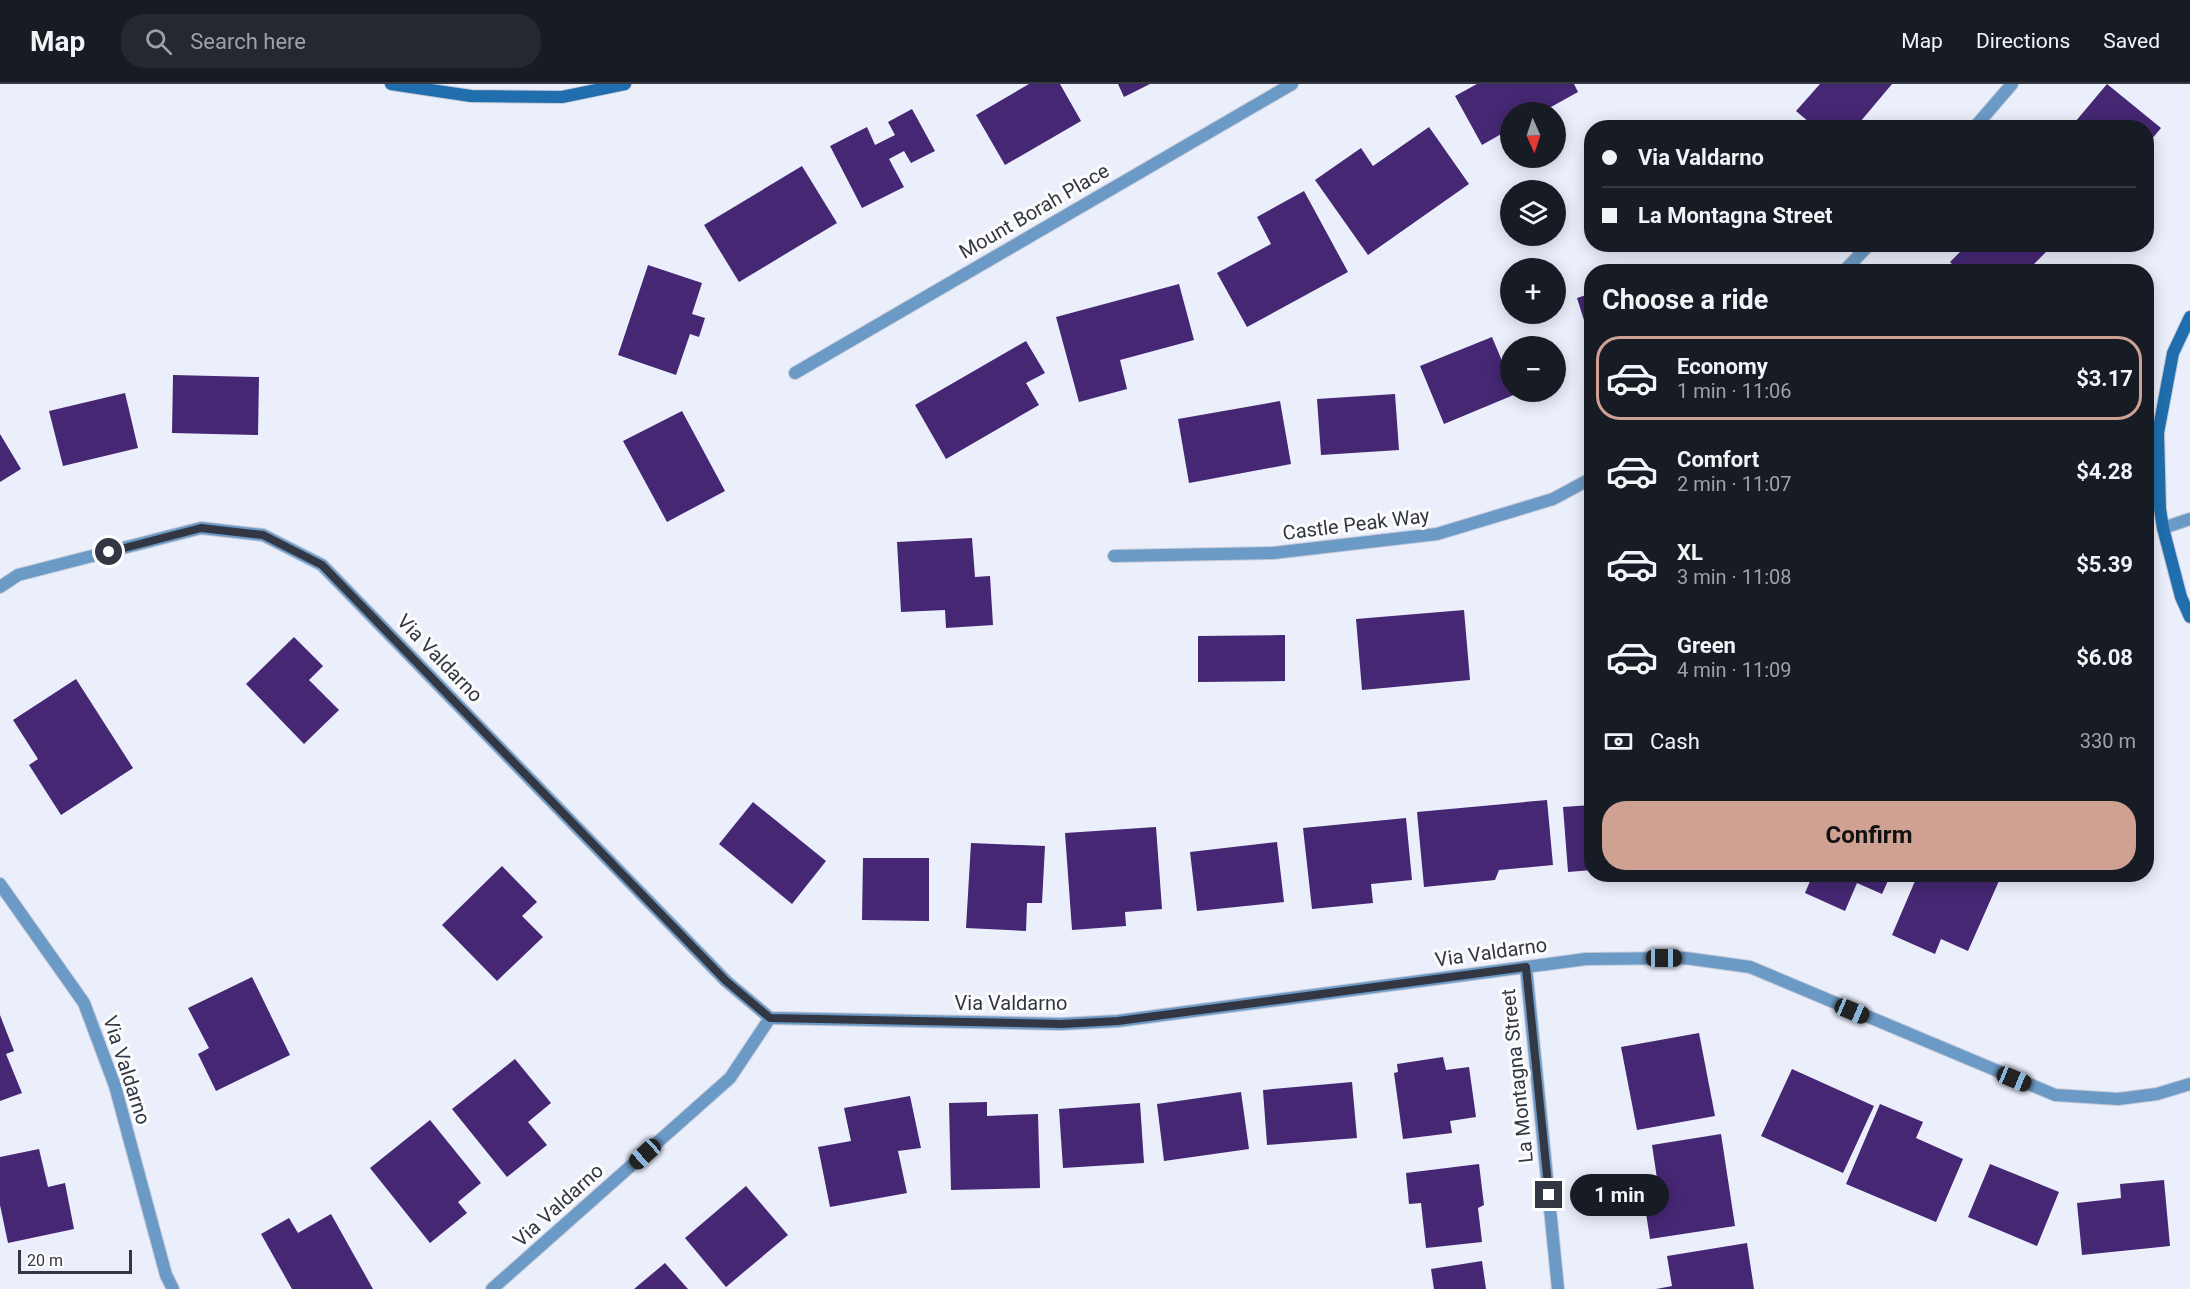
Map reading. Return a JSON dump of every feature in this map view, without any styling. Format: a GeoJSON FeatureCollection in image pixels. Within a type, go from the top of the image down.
{"type":"FeatureCollection","features":[{"type":"Feature","properties":{"kind":"street"},"geometry":{"type":"LineString","coordinates":[[391,84],[471,96],[562,97],[625,84]]}},
{"type":"Feature","properties":{"kind":"street","name":"Mount Borah Place"},"geometry":{"type":"LineString","coordinates":[[795,372],[1292,84]]}},
{"type":"Feature","properties":{"kind":"street"},"geometry":{"type":"LineString","coordinates":[[1981,120],[2012,84]]}},
{"type":"Feature","properties":{"kind":"street"},"geometry":{"type":"LineString","coordinates":[[1851,264],[1863,252]]}},
{"type":"Feature","properties":{"kind":"street"},"geometry":{"type":"LineString","coordinates":[[2190,317],[2173,353],[2158,433],[2160,509],[2163,528],[2181,597],[2190,617]]}},
{"type":"Feature","properties":{"kind":"street","name":"Castle Peak Way"},"geometry":{"type":"LineString","coordinates":[[1114,556],[1273,553],[1437,534],[1553,499],[1584,482]]}},
{"type":"Feature","properties":{"kind":"street"},"geometry":{"type":"LineString","coordinates":[[2163,528],[2190,519]]}},
{"type":"Feature","properties":{"kind":"street","name":"Via Valdarno"},"geometry":{"type":"LineString","coordinates":[[0,587],[18,575],[201,528],[263,535],[322,565],[726,981],[770,1018],[1062,1024],[1118,1021],[1526,967],[1610,958],[1685,958],[1750,967],[2055,1095],[2118,1100],[2157,1094],[2190,1084]]}},
{"type":"Feature","properties":{"kind":"street","name":"Via Valdarno"},"geometry":{"type":"LineString","coordinates":[[0,884],[84,1003],[115,1086],[166,1275],[173,1289]]}},
{"type":"Feature","properties":{"kind":"street","name":"La Montagna Street"},"geometry":{"type":"LineString","coordinates":[[1526,967],[1558,1289]]}},
{"type":"Feature","properties":{"kind":"street","name":"Via Valdarno"},"geometry":{"type":"LineString","coordinates":[[492,1289],[730,1078],[770,1018]]}},
{"type":"Feature","properties":{"kind":"building"},"geometry":{"type":"Polygon","coordinates":[[[1029,84],[1060,84],[1081,121],[1005,165],[976,115],[1029,84]]]}},
{"type":"Feature","properties":{"kind":"building"},"geometry":{"type":"Polygon","coordinates":[[[1118,84],[1150,84],[1124,97],[1118,84]]]}},
{"type":"Feature","properties":{"kind":"building"},"geometry":{"type":"Polygon","coordinates":[[[1477,84],[1574,84],[1578,92],[1560,102],[1500,102],[1500,135],[1482,145],[1455,96],[1477,84]]]}},
{"type":"Feature","properties":{"kind":"building"},"geometry":{"type":"Polygon","coordinates":[[[1820,84],[1892,84],[1862,120],[1807,120],[1796,111],[1820,84]]]}},
{"type":"Feature","properties":{"kind":"building"},"geometry":{"type":"Polygon","coordinates":[[[2107,84],[2151,120],[2077,120],[2107,84]]]}},
{"type":"Feature","properties":{"kind":"building"},"geometry":{"type":"Polygon","coordinates":[[[912,109],[935,151],[911,163],[904,151],[889,159],[904,187],[862,208],[830,146],[867,127],[875,145],[895,135],[888,122],[912,109]]]}},
{"type":"Feature","properties":{"kind":"building"},"geometry":{"type":"Polygon","coordinates":[[[2154,122],[2161,128],[2154,136],[2154,122]]]}},
{"type":"Feature","properties":{"kind":"building"},"geometry":{"type":"Polygon","coordinates":[[[1429,127],[1469,184],[1368,255],[1315,180],[1361,148],[1373,166],[1429,127]]]}},
{"type":"Feature","properties":{"kind":"building"},"geometry":{"type":"Polygon","coordinates":[[[802,166],[837,223],[739,282],[704,225],[802,166]]]}},
{"type":"Feature","properties":{"kind":"building"},"geometry":{"type":"Polygon","coordinates":[[[1304,191],[1348,272],[1247,327],[1217,273],[1271,244],[1257,217],[1304,191]]]}},
{"type":"Feature","properties":{"kind":"building"},"geometry":{"type":"Polygon","coordinates":[[[1960,252],[2046,252],[2034,264],[1952,264],[1950,262],[1960,252]]]}},
{"type":"Feature","properties":{"kind":"building"},"geometry":{"type":"Polygon","coordinates":[[[648,265],[702,283],[692,314],[705,318],[699,337],[690,334],[676,375],[618,355],[648,265]]]}},
{"type":"Feature","properties":{"kind":"building"},"geometry":{"type":"Polygon","coordinates":[[[1179,284],[1194,340],[1120,360],[1127,389],[1079,402],[1056,317],[1179,284]]]}},
{"type":"Feature","properties":{"kind":"building"},"geometry":{"type":"Polygon","coordinates":[[[1584,296],[1584,320],[1577,298],[1584,296]]]}},
{"type":"Feature","properties":{"kind":"building"},"geometry":{"type":"Polygon","coordinates":[[[1492,337],[1500,356],[1500,401],[1444,424],[1420,366],[1492,337]]]}},
{"type":"Feature","properties":{"kind":"building"},"geometry":{"type":"Polygon","coordinates":[[[1026,341],[1045,373],[1026,383],[1039,405],[946,459],[915,405],[1026,341]]]}},
{"type":"Feature","properties":{"kind":"building"},"geometry":{"type":"Polygon","coordinates":[[[173,375],[259,377],[258,435],[172,433],[173,375]]]}},
{"type":"Feature","properties":{"kind":"building"},"geometry":{"type":"Polygon","coordinates":[[[125,393],[138,448],[63,466],[49,411],[125,393]]]}},
{"type":"Feature","properties":{"kind":"building"},"geometry":{"type":"Polygon","coordinates":[[[1395,394],[1399,450],[1321,455],[1317,399],[1395,394]]]}},
{"type":"Feature","properties":{"kind":"building"},"geometry":{"type":"Polygon","coordinates":[[[1280,401],[1291,464],[1189,483],[1178,419],[1280,401]]]}},
{"type":"Feature","properties":{"kind":"building"},"geometry":{"type":"Polygon","coordinates":[[[682,411],[725,491],[667,522],[623,441],[682,411]]]}},
{"type":"Feature","properties":{"kind":"building"},"geometry":{"type":"Polygon","coordinates":[[[0,434],[21,469],[0,482],[0,434]]]}},
{"type":"Feature","properties":{"kind":"building"},"geometry":{"type":"Polygon","coordinates":[[[972,538],[975,577],[990,576],[993,625],[946,628],[945,610],[901,612],[897,542],[972,538]]]}},
{"type":"Feature","properties":{"kind":"building"},"geometry":{"type":"Polygon","coordinates":[[[1464,610],[1470,680],[1362,690],[1356,619],[1464,610]]]}},
{"type":"Feature","properties":{"kind":"building"},"geometry":{"type":"Polygon","coordinates":[[[1285,635],[1285,681],[1198,682],[1198,636],[1285,635]]]}},
{"type":"Feature","properties":{"kind":"building"},"geometry":{"type":"Polygon","coordinates":[[[294,637],[323,666],[309,680],[339,710],[304,744],[246,684],[294,637]]]}},
{"type":"Feature","properties":{"kind":"building"},"geometry":{"type":"Polygon","coordinates":[[[76,679],[133,768],[61,815],[29,765],[38,759],[13,720],[76,679]]]}},
{"type":"Feature","properties":{"kind":"building"},"geometry":{"type":"Polygon","coordinates":[[[1547,800],[1553,865],[1499,870],[1495,880],[1424,887],[1417,812],[1547,800]]]}},
{"type":"Feature","properties":{"kind":"building"},"geometry":{"type":"Polygon","coordinates":[[[753,802],[826,861],[792,904],[719,844],[753,802]]]}},
{"type":"Feature","properties":{"kind":"building"},"geometry":{"type":"Polygon","coordinates":[[[1584,806],[1584,871],[1568,872],[1563,807],[1584,806]]]}},
{"type":"Feature","properties":{"kind":"building"},"geometry":{"type":"Polygon","coordinates":[[[1406,818],[1412,880],[1371,884],[1373,903],[1312,909],[1303,828],[1406,818]]]}},
{"type":"Feature","properties":{"kind":"building"},"geometry":{"type":"Polygon","coordinates":[[[1156,827],[1162,909],[1125,912],[1126,926],[1072,930],[1065,833],[1156,827]]]}},
{"type":"Feature","properties":{"kind":"building"},"geometry":{"type":"Polygon","coordinates":[[[1277,842],[1284,902],[1197,911],[1190,852],[1277,842]]]}},
{"type":"Feature","properties":{"kind":"building"},"geometry":{"type":"Polygon","coordinates":[[[971,843],[1045,846],[1042,903],[1027,903],[1026,931],[966,928],[971,843]]]}},
{"type":"Feature","properties":{"kind":"building"},"geometry":{"type":"Polygon","coordinates":[[[863,858],[929,858],[929,921],[862,920],[863,858]]]}},
{"type":"Feature","properties":{"kind":"building"},"geometry":{"type":"Polygon","coordinates":[[[502,866],[537,902],[522,916],[543,937],[497,981],[442,925],[502,866]]]}},
{"type":"Feature","properties":{"kind":"building"},"geometry":{"type":"Polygon","coordinates":[[[1810,882],[1887,882],[1882,894],[1857,883],[1845,911],[1805,893],[1810,882]]]}},
{"type":"Feature","properties":{"kind":"building"},"geometry":{"type":"Polygon","coordinates":[[[1915,882],[1998,882],[1968,951],[1941,939],[1935,954],[1892,935],[1915,882]]]}},
{"type":"Feature","properties":{"kind":"building"},"geometry":{"type":"Polygon","coordinates":[[[252,977],[290,1055],[216,1091],[198,1054],[209,1048],[188,1008],[252,977]]]}},
{"type":"Feature","properties":{"kind":"building"},"geometry":{"type":"Polygon","coordinates":[[[0,1015],[14,1051],[6,1054],[22,1093],[0,1101],[0,1015]]]}},
{"type":"Feature","properties":{"kind":"building"},"geometry":{"type":"Polygon","coordinates":[[[1699,1033],[1715,1116],[1637,1130],[1621,1047],[1699,1033]]]}},
{"type":"Feature","properties":{"kind":"building"},"geometry":{"type":"Polygon","coordinates":[[[1443,1057],[1446,1070],[1469,1067],[1476,1117],[1450,1121],[1452,1133],[1403,1139],[1394,1073],[1398,1072],[1397,1064],[1443,1057]]]}},
{"type":"Feature","properties":{"kind":"building"},"geometry":{"type":"Polygon","coordinates":[[[515,1059],[551,1103],[528,1122],[547,1145],[507,1177],[452,1109],[515,1059]]]}},
{"type":"Feature","properties":{"kind":"building"},"geometry":{"type":"Polygon","coordinates":[[[1792,1069],[1874,1106],[1843,1173],[1761,1136],[1792,1069]]]}},
{"type":"Feature","properties":{"kind":"building"},"geometry":{"type":"Polygon","coordinates":[[[1352,1082],[1357,1138],[1267,1145],[1263,1090],[1352,1082]]]}},
{"type":"Feature","properties":{"kind":"building"},"geometry":{"type":"Polygon","coordinates":[[[1241,1092],[1249,1149],[1164,1161],[1157,1104],[1241,1092]]]}},
{"type":"Feature","properties":{"kind":"building"},"geometry":{"type":"Polygon","coordinates":[[[910,1096],[921,1148],[898,1151],[907,1193],[830,1207],[818,1147],[851,1141],[844,1108],[910,1096]]]}},
{"type":"Feature","properties":{"kind":"building"},"geometry":{"type":"Polygon","coordinates":[[[987,1102],[987,1116],[1038,1114],[1040,1188],[951,1190],[949,1103],[987,1102]]]}},
{"type":"Feature","properties":{"kind":"building"},"geometry":{"type":"Polygon","coordinates":[[[1140,1103],[1144,1163],[1063,1168],[1059,1109],[1140,1103]]]}},
{"type":"Feature","properties":{"kind":"building"},"geometry":{"type":"Polygon","coordinates":[[[1880,1104],[1923,1122],[1916,1138],[1963,1159],[1936,1222],[1846,1184],[1880,1104]]]}},
{"type":"Feature","properties":{"kind":"building"},"geometry":{"type":"Polygon","coordinates":[[[430,1120],[481,1183],[458,1202],[467,1213],[430,1243],[370,1168],[430,1120]]]}},
{"type":"Feature","properties":{"kind":"building"},"geometry":{"type":"Polygon","coordinates":[[[1721,1134],[1735,1226],[1650,1239],[1642,1187],[1658,1185],[1652,1145],[1721,1134]]]}},
{"type":"Feature","properties":{"kind":"building"},"geometry":{"type":"Polygon","coordinates":[[[39,1149],[48,1187],[65,1183],[74,1229],[8,1243],[0,1205],[0,1157],[39,1149]]]}},
{"type":"Feature","properties":{"kind":"building"},"geometry":{"type":"Polygon","coordinates":[[[1479,1164],[1484,1205],[1478,1208],[1482,1242],[1426,1248],[1421,1203],[1409,1204],[1406,1173],[1479,1164]]]}},
{"type":"Feature","properties":{"kind":"building"},"geometry":{"type":"Polygon","coordinates":[[[1990,1164],[2059,1192],[2037,1246],[1968,1217],[1990,1164]]]}},
{"type":"Feature","properties":{"kind":"building"},"geometry":{"type":"Polygon","coordinates":[[[2164,1180],[2170,1246],[2082,1255],[2077,1203],[2121,1198],[2120,1184],[2164,1180]]]}},
{"type":"Feature","properties":{"kind":"building"},"geometry":{"type":"Polygon","coordinates":[[[746,1186],[788,1235],[726,1287],[685,1238],[746,1186]]]}},
{"type":"Feature","properties":{"kind":"building"},"geometry":{"type":"Polygon","coordinates":[[[331,1214],[373,1289],[292,1289],[261,1234],[289,1218],[298,1233],[331,1214]]]}},
{"type":"Feature","properties":{"kind":"building"},"geometry":{"type":"Polygon","coordinates":[[[1747,1243],[1754,1289],[1656,1289],[1672,1286],[1667,1256],[1747,1243]]]}},
{"type":"Feature","properties":{"kind":"building"},"geometry":{"type":"Polygon","coordinates":[[[1482,1261],[1486,1289],[1434,1289],[1431,1269],[1482,1261]]]}},
{"type":"Feature","properties":{"kind":"building"},"geometry":{"type":"Polygon","coordinates":[[[665,1263],[688,1289],[634,1289],[665,1263]]]}},
{"type":"Feature","properties":{"kind":"route"},"geometry":{"type":"LineString","coordinates":[[109,552],[201,528],[263,535],[322,565],[726,981],[770,1018],[1062,1024],[1118,1021],[1526,967],[1549,1195]]}}]}
